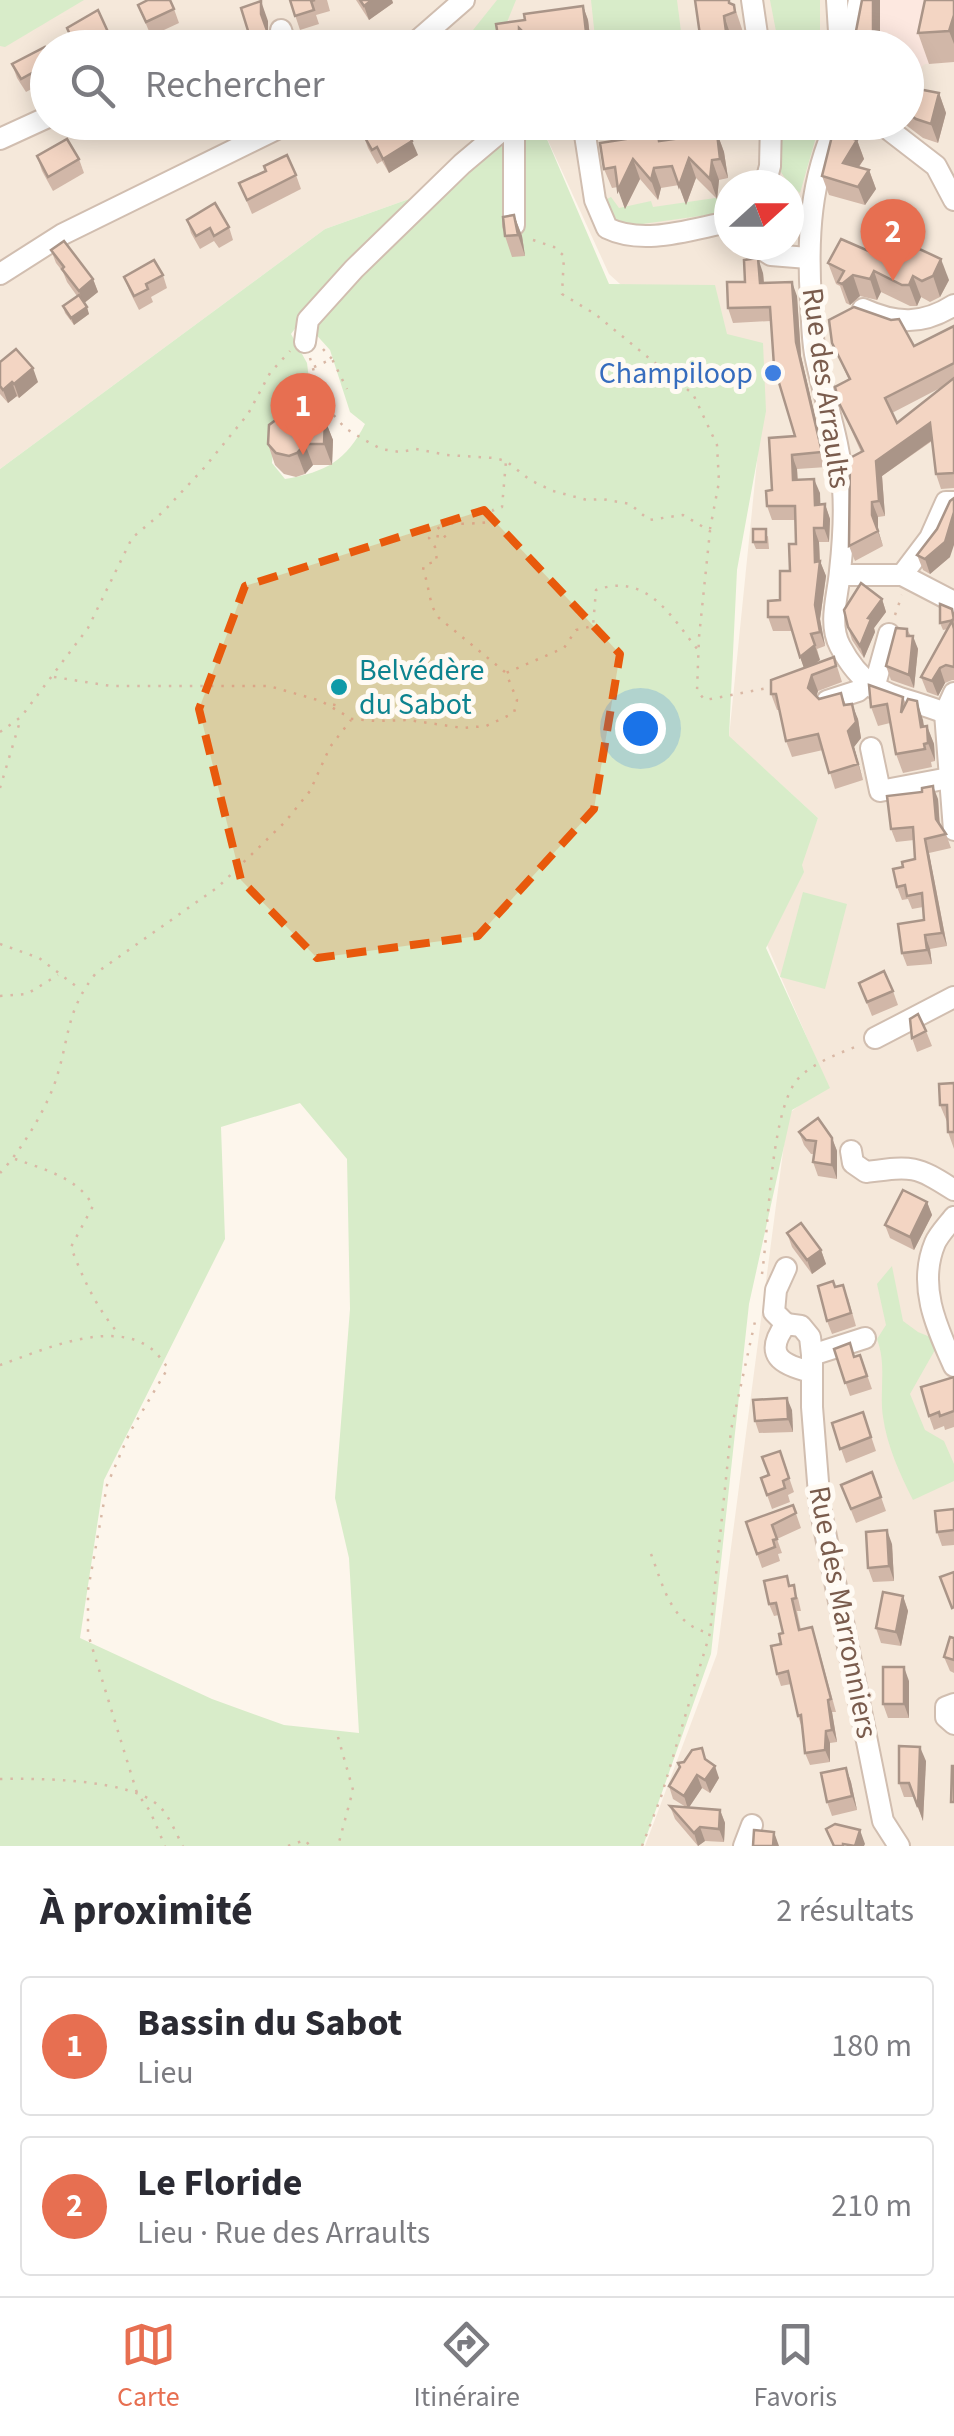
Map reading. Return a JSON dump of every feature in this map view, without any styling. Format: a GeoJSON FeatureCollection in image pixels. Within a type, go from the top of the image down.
{"type":"FeatureCollection","features":[{"type":"Feature","properties":{"kind":"street"},"geometry":{"type":"LineString","coordinates":[[440,30],[464,0]]}},
{"type":"Feature","properties":{"kind":"street"},"geometry":{"type":"LineString","coordinates":[[752,0],[757,30]]}},
{"type":"Feature","properties":{"kind":"street"},"geometry":{"type":"LineString","coordinates":[[837,0],[839,30]]}},
{"type":"Feature","properties":{"kind":"street"},"geometry":{"type":"LineString","coordinates":[[853,30],[858,0]]}},
{"type":"Feature","properties":{"kind":"street"},"geometry":{"type":"LineString","coordinates":[[0,139],[30,125]]}},
{"type":"Feature","properties":{"kind":"street"},"geometry":{"type":"LineString","coordinates":[[0,274],[62,234],[235,140]]}},
{"type":"Feature","properties":{"kind":"street"},"geometry":{"type":"LineString","coordinates":[[305,342],[308,320],[354,269],[491,140]]}},
{"type":"Feature","properties":{"kind":"street"},"geometry":{"type":"LineString","coordinates":[[514,140],[514,225]]}},
{"type":"Feature","properties":{"kind":"street"},"geometry":{"type":"LineString","coordinates":[[586,140],[595,200],[608,228],[625,237],[714,225]]}},
{"type":"Feature","properties":{"kind":"street"},"geometry":{"type":"LineString","coordinates":[[769,170],[770,140]]}},
{"type":"Feature","properties":{"kind":"street","name":"Rue des Arraults"},"geometry":{"type":"LineString","coordinates":[[829,140],[810,209],[808,258],[814,353],[834,421],[843,488],[834,629],[840,646],[870,686]]}},
{"type":"Feature","properties":{"kind":"street"},"geometry":{"type":"LineString","coordinates":[[902,140],[936,166],[954,200]]}},
{"type":"Feature","properties":{"kind":"street"},"geometry":{"type":"LineString","coordinates":[[804,258],[808,258]]}},
{"type":"Feature","properties":{"kind":"street"},"geometry":{"type":"LineString","coordinates":[[864,310],[900,322],[929,318],[954,305]]}},
{"type":"Feature","properties":{"kind":"street"},"geometry":{"type":"LineString","coordinates":[[904,580],[946,502],[954,502]]}},
{"type":"Feature","properties":{"kind":"street"},"geometry":{"type":"LineString","coordinates":[[840,575],[904,580],[954,602]]}},
{"type":"Feature","properties":{"kind":"street"},"geometry":{"type":"LineString","coordinates":[[870,686],[889,634]]}},
{"type":"Feature","properties":{"kind":"street"},"geometry":{"type":"LineString","coordinates":[[827,702],[870,686],[944,712]]}},
{"type":"Feature","properties":{"kind":"street"},"geometry":{"type":"LineString","coordinates":[[954,693],[944,712],[954,830]]}},
{"type":"Feature","properties":{"kind":"street"},"geometry":{"type":"LineString","coordinates":[[872,748],[880,791],[949,778]]}},
{"type":"Feature","properties":{"kind":"street"},"geometry":{"type":"LineString","coordinates":[[875,1038],[954,997]]}},
{"type":"Feature","properties":{"kind":"street"},"geometry":{"type":"LineString","coordinates":[[851,1151],[853,1162],[866,1172],[924,1169],[954,1190]]}},
{"type":"Feature","properties":{"kind":"street"},"geometry":{"type":"LineString","coordinates":[[954,1217],[936,1243],[928,1279],[932,1315],[954,1366]]}},
{"type":"Feature","properties":{"kind":"street"},"geometry":{"type":"LineString","coordinates":[[786,1268],[776,1290],[773,1315],[774,1348],[779,1359],[796,1369],[865,1338]]}},
{"type":"Feature","properties":{"kind":"street"},"geometry":{"type":"LineString","coordinates":[[773,1315],[800,1326],[810,1337],[812,1364]]}},
{"type":"Feature","properties":{"kind":"street","name":"Rue des Marronniers"},"geometry":{"type":"LineString","coordinates":[[812,1364],[816,1478],[827,1544],[883,1821],[899,1846]]}},
{"type":"Feature","properties":{"kind":"street"},"geometry":{"type":"LineString","coordinates":[[954,1704],[946,1707],[946,1717],[954,1724]]}},
{"type":"Feature","properties":{"kind":"street"},"geometry":{"type":"LineString","coordinates":[[744,1846],[752,1825]]}},
{"type":"Feature","properties":{"kind":"path"},"geometry":{"type":"LineString","coordinates":[[533,240],[564,256],[562,294],[595,314],[693,394],[717,444],[719,482],[710,531],[697,691],[705,700],[778,686]]}},
{"type":"Feature","properties":{"kind":"path"},"geometry":{"type":"LineString","coordinates":[[0,732],[22,717],[88,628],[132,538],[204,468],[248,414],[270,373],[293,347],[305,342],[323,403],[332,416],[382,449],[427,450],[447,456],[506,461],[530,480],[553,491],[587,500],[630,504],[649,520],[683,515],[710,531]]}},
{"type":"Feature","properties":{"kind":"path"},"geometry":{"type":"LineString","coordinates":[[313,367],[332,359],[346,389]]}},
{"type":"Feature","properties":{"kind":"path"},"geometry":{"type":"LineString","coordinates":[[54,677],[111,686],[269,686],[334,708],[352,719],[408,720],[463,728],[486,726],[514,713],[517,700],[506,673],[430,607],[430,586],[422,570],[424,565],[436,561],[428,538],[446,538],[436,526],[438,522],[494,521],[493,510],[502,507],[506,461]]}},
{"type":"Feature","properties":{"kind":"path"},"geometry":{"type":"LineString","coordinates":[[889,634],[904,580]]}},
{"type":"Feature","properties":{"kind":"path"},"geometry":{"type":"LineString","coordinates":[[506,673],[564,648],[576,630],[593,626],[596,590],[614,584],[631,586],[655,597],[700,652]]}},
{"type":"Feature","properties":{"kind":"path"},"geometry":{"type":"LineString","coordinates":[[334,708],[338,690]]}},
{"type":"Feature","properties":{"kind":"path"},"geometry":{"type":"LineString","coordinates":[[0,788],[22,717]]}},
{"type":"Feature","properties":{"kind":"path"},"geometry":{"type":"LineString","coordinates":[[0,1172],[14,1158],[58,1074],[65,1034],[82,990],[96,973],[218,887],[286,822],[310,791],[330,747],[352,719]]}},
{"type":"Feature","properties":{"kind":"path"},"geometry":{"type":"LineString","coordinates":[[0,944],[39,958],[82,990]]}},
{"type":"Feature","properties":{"kind":"path"},"geometry":{"type":"LineString","coordinates":[[0,996],[27,994],[60,974]]}},
{"type":"Feature","properties":{"kind":"path"},"geometry":{"type":"LineString","coordinates":[[762,1272],[778,1127],[795,1082],[829,1058],[875,1038]]}},
{"type":"Feature","properties":{"kind":"path"},"geometry":{"type":"LineString","coordinates":[[14,1158],[57,1174],[86,1193],[93,1206],[71,1247],[80,1274],[121,1336],[151,1348],[168,1368],[130,1432],[107,1485],[88,1590],[88,1634],[137,1793],[166,1846]]}},
{"type":"Feature","properties":{"kind":"path"},"geometry":{"type":"LineString","coordinates":[[642,1846],[679,1741],[710,1633],[731,1430],[749,1353],[773,1315]]}},
{"type":"Feature","properties":{"kind":"path"},"geometry":{"type":"LineString","coordinates":[[0,1365],[52,1344],[121,1336]]}},
{"type":"Feature","properties":{"kind":"path"},"geometry":{"type":"LineString","coordinates":[[651,1554],[678,1616],[689,1628],[710,1633]]}},
{"type":"Feature","properties":{"kind":"path"},"geometry":{"type":"LineString","coordinates":[[338,1736],[354,1790],[338,1846]]}},
{"type":"Feature","properties":{"kind":"path"},"geometry":{"type":"LineString","coordinates":[[0,1779],[50,1780],[137,1793],[160,1806],[182,1846]]}},
{"type":"Feature","properties":{"kind":"path"},"geometry":{"type":"LineString","coordinates":[[288,1846],[305,1840],[310,1846]]}},
{"type":"Feature","properties":{"kind":"highlighted area"},"geometry":{"type":"Polygon","coordinates":[[[484,510],[620,654],[594,809],[478,936],[317,958],[241,880],[199,709],[245,586],[484,510]]]}},
{"type":"Feature","properties":{"kind":"shaded area"},"geometry":{"type":"Polygon","coordinates":[[[19,0],[954,0],[954,1846],[645,1846],[717,1654],[788,1114],[827,1084],[767,945],[818,818],[729,737],[762,412],[609,274],[548,140],[924,140],[924,30],[30,30],[30,140],[486,140],[409,199],[325,229],[0,469],[0,12],[19,0]]]}},
{"type":"Feature","properties":{"kind":"shaded area"},"geometry":{"type":"Polygon","coordinates":[[[865,0],[954,0],[954,62],[924,65],[924,30],[862,30],[865,0]]]}},
{"type":"Feature","properties":{"kind":"green space"},"geometry":{"type":"Polygon","coordinates":[[[0,0],[84,0],[5,47],[0,46],[0,0]]]}},
{"type":"Feature","properties":{"kind":"green space"},"geometry":{"type":"Polygon","coordinates":[[[497,0],[516,0],[504,30],[473,30],[497,0]]]}},
{"type":"Feature","properties":{"kind":"green space"},"geometry":{"type":"Polygon","coordinates":[[[591,0],[677,0],[681,30],[594,30],[591,0]]]}},
{"type":"Feature","properties":{"kind":"green space"},"geometry":{"type":"Polygon","coordinates":[[[770,0],[820,0],[820,30],[776,30],[770,0]]]}},
{"type":"Feature","properties":{"kind":"green space"},"geometry":{"type":"Polygon","coordinates":[[[486,140],[547,140],[609,284],[715,285],[727,334],[763,343],[766,411],[737,570],[729,736],[818,818],[802,865],[804,872],[766,948],[830,1088],[792,1110],[749,1304],[711,1654],[643,1846],[0,1846],[0,469],[325,229],[409,199],[486,140]],[[317,299],[291,334],[307,363],[311,395],[274,440],[272,463],[285,479],[333,463],[365,424],[350,412],[330,350],[312,330],[317,299]],[[300,1103],[221,1127],[225,1239],[104,1480],[80,1638],[212,1699],[284,1725],[359,1733],[349,1558],[335,1498],[350,1309],[347,1159],[300,1103]]]}},
{"type":"Feature","properties":{"kind":"green space"},"geometry":{"type":"Polygon","coordinates":[[[774,140],[815,140],[804,179],[804,170],[781,170],[774,140]]]}},
{"type":"Feature","properties":{"kind":"green space"},"geometry":{"type":"Polygon","coordinates":[[[611,197],[619,208],[651,201],[653,207],[714,198],[714,214],[635,225],[614,220],[605,200],[611,197]]]}},
{"type":"Feature","properties":{"kind":"green space"},"geometry":{"type":"Polygon","coordinates":[[[803,892],[847,904],[825,989],[780,977],[803,892]]]}},
{"type":"Feature","properties":{"kind":"green space"},"geometry":{"type":"Polygon","coordinates":[[[892,1266],[903,1321],[940,1341],[910,1394],[925,1430],[944,1441],[954,1464],[954,1481],[913,1500],[891,1449],[882,1407],[882,1359],[877,1339],[886,1325],[877,1284],[892,1266]]]}},
{"type":"Feature","properties":{"kind":"building"},"geometry":{"type":"Polygon","coordinates":[[[148,0],[170,0],[174,9],[146,22],[138,5],[148,0]]]}},
{"type":"Feature","properties":{"kind":"building"},"geometry":{"type":"Polygon","coordinates":[[[290,0],[315,0],[311,1],[314,10],[295,16],[290,0]]]}},
{"type":"Feature","properties":{"kind":"building"},"geometry":{"type":"Polygon","coordinates":[[[695,0],[729,0],[734,5],[735,12],[724,16],[726,30],[699,30],[695,0]]]}},
{"type":"Feature","properties":{"kind":"building"},"geometry":{"type":"Polygon","coordinates":[[[862,0],[873,0],[873,30],[856,30],[862,0]]]}},
{"type":"Feature","properties":{"kind":"building"},"geometry":{"type":"Polygon","coordinates":[[[925,0],[954,0],[949,31],[919,30],[925,0]]]}},
{"type":"Feature","properties":{"kind":"building"},"geometry":{"type":"Polygon","coordinates":[[[261,1],[267,30],[248,30],[241,8],[261,1]]]}},
{"type":"Feature","properties":{"kind":"building"},"geometry":{"type":"Polygon","coordinates":[[[583,6],[586,30],[497,30],[496,24],[525,20],[524,14],[583,6]]]}},
{"type":"Feature","properties":{"kind":"building"},"geometry":{"type":"Polygon","coordinates":[[[98,10],[107,30],[68,30],[98,10]]]}},
{"type":"Feature","properties":{"kind":"building"},"geometry":{"type":"Polygon","coordinates":[[[30,55],[30,74],[21,79],[12,64],[30,55]]]}},
{"type":"Feature","properties":{"kind":"building"},"geometry":{"type":"Polygon","coordinates":[[[924,90],[939,93],[931,124],[924,122],[924,90]]]}},
{"type":"Feature","properties":{"kind":"building"},"geometry":{"type":"Polygon","coordinates":[[[68,140],[79,159],[48,177],[37,156],[68,140]]]}},
{"type":"Feature","properties":{"kind":"building"},"geometry":{"type":"Polygon","coordinates":[[[366,140],[412,141],[383,159],[377,147],[372,150],[366,140]]]}},
{"type":"Feature","properties":{"kind":"building"},"geometry":{"type":"Polygon","coordinates":[[[718,140],[720,159],[712,160],[710,179],[689,158],[679,186],[672,166],[654,168],[651,180],[633,159],[618,190],[615,167],[604,169],[600,143],[718,140]]]}},
{"type":"Feature","properties":{"kind":"building"},"geometry":{"type":"Polygon","coordinates":[[[831,140],[857,140],[843,163],[869,170],[858,187],[822,176],[831,140]]]}},
{"type":"Feature","properties":{"kind":"building"},"geometry":{"type":"Polygon","coordinates":[[[287,155],[296,175],[247,200],[239,183],[266,171],[264,166],[287,155]]]}},
{"type":"Feature","properties":{"kind":"building"},"geometry":{"type":"Polygon","coordinates":[[[215,203],[229,227],[214,236],[210,228],[196,236],[187,220],[215,203]]]}},
{"type":"Feature","properties":{"kind":"building"},"geometry":{"type":"Polygon","coordinates":[[[514,215],[518,235],[505,236],[503,217],[514,215]]]}},
{"type":"Feature","properties":{"kind":"building"},"geometry":{"type":"Polygon","coordinates":[[[841,239],[887,259],[902,241],[941,259],[933,276],[922,281],[913,276],[909,285],[874,271],[870,279],[853,275],[842,284],[838,282],[844,271],[828,263],[841,239]]]}},
{"type":"Feature","properties":{"kind":"building"},"geometry":{"type":"Polygon","coordinates":[[[64,241],[93,279],[79,291],[51,250],[64,241]]]}},
{"type":"Feature","properties":{"kind":"building"},"geometry":{"type":"Polygon","coordinates":[[[154,260],[163,275],[134,296],[124,277],[154,260]]]}},
{"type":"Feature","properties":{"kind":"building"},"geometry":{"type":"Polygon","coordinates":[[[744,260],[758,260],[760,283],[792,282],[796,342],[822,452],[792,455],[793,480],[814,479],[815,505],[825,504],[824,528],[814,528],[815,562],[820,561],[815,605],[820,632],[811,634],[815,645],[800,657],[788,617],[768,617],[768,601],[780,600],[780,571],[790,571],[789,544],[796,544],[795,506],[767,506],[766,491],[772,490],[769,438],[795,436],[774,366],[770,307],[728,308],[727,282],[745,282],[744,260]]]}},
{"type":"Feature","properties":{"kind":"building"},"geometry":{"type":"Polygon","coordinates":[[[79,295],[87,307],[71,318],[63,306],[79,295]]]}},
{"type":"Feature","properties":{"kind":"building"},"geometry":{"type":"Polygon","coordinates":[[[854,307],[891,320],[899,319],[914,346],[954,326],[954,363],[885,398],[897,423],[954,378],[954,473],[936,474],[930,423],[876,461],[879,501],[872,502],[872,515],[878,531],[849,546],[850,458],[863,451],[835,387],[850,379],[832,343],[829,320],[854,307]]]}},
{"type":"Feature","properties":{"kind":"building"},"geometry":{"type":"Polygon","coordinates":[[[16,349],[33,368],[3,390],[0,362],[16,349]]]}},
{"type":"Feature","properties":{"kind":"building"},"geometry":{"type":"Polygon","coordinates":[[[281,416],[325,420],[324,444],[305,444],[289,456],[276,453],[268,444],[269,425],[281,416]]]}},
{"type":"Feature","properties":{"kind":"building"},"geometry":{"type":"Polygon","coordinates":[[[954,498],[945,542],[925,559],[917,555],[937,529],[954,498]]]}},
{"type":"Feature","properties":{"kind":"building"},"geometry":{"type":"Polygon","coordinates":[[[753,529],[766,529],[766,542],[753,542],[753,529]]]}},
{"type":"Feature","properties":{"kind":"building"},"geometry":{"type":"Polygon","coordinates":[[[861,583],[882,599],[868,618],[871,619],[860,646],[848,627],[844,610],[861,583]]]}},
{"type":"Feature","properties":{"kind":"building"},"geometry":{"type":"Polygon","coordinates":[[[940,604],[952,609],[954,620],[940,623],[940,604]]]}},
{"type":"Feature","properties":{"kind":"building"},"geometry":{"type":"Polygon","coordinates":[[[952,621],[954,667],[940,668],[932,681],[921,677],[952,621]]]}},
{"type":"Feature","properties":{"kind":"building"},"geometry":{"type":"Polygon","coordinates":[[[896,628],[907,629],[907,636],[913,636],[909,675],[886,666],[896,628]]]}},
{"type":"Feature","properties":{"kind":"building"},"geometry":{"type":"Polygon","coordinates":[[[834,657],[836,666],[812,675],[808,688],[819,699],[841,693],[844,705],[852,704],[856,722],[848,731],[858,764],[829,773],[818,734],[786,741],[776,694],[771,694],[771,680],[834,657]]]}},
{"type":"Feature","properties":{"kind":"building"},"geometry":{"type":"Polygon","coordinates":[[[869,685],[903,697],[901,713],[908,699],[917,701],[921,727],[927,726],[925,749],[896,754],[887,704],[871,707],[869,685]]]}},
{"type":"Feature","properties":{"kind":"building"},"geometry":{"type":"Polygon","coordinates":[[[933,786],[936,819],[946,834],[925,839],[942,933],[925,935],[927,950],[902,953],[898,924],[924,920],[922,893],[907,896],[905,885],[897,887],[893,869],[915,859],[913,827],[891,829],[887,796],[922,792],[922,788],[933,786]]]}},
{"type":"Feature","properties":{"kind":"building"},"geometry":{"type":"Polygon","coordinates":[[[884,971],[893,991],[867,1002],[859,983],[884,971]]]}},
{"type":"Feature","properties":{"kind":"building"},"geometry":{"type":"Polygon","coordinates":[[[918,1014],[926,1031],[912,1038],[910,1019],[918,1014]]]}},
{"type":"Feature","properties":{"kind":"building"},"geometry":{"type":"Polygon","coordinates":[[[954,1083],[954,1132],[948,1132],[947,1105],[940,1105],[939,1084],[954,1083]]]}},
{"type":"Feature","properties":{"kind":"building"},"geometry":{"type":"Polygon","coordinates":[[[818,1118],[832,1138],[832,1165],[813,1162],[816,1141],[806,1140],[799,1132],[818,1118]]]}},
{"type":"Feature","properties":{"kind":"building"},"geometry":{"type":"Polygon","coordinates":[[[903,1190],[927,1202],[910,1237],[885,1225],[903,1190]]]}},
{"type":"Feature","properties":{"kind":"building"},"geometry":{"type":"Polygon","coordinates":[[[801,1223],[821,1250],[807,1260],[787,1233],[801,1223]]]}},
{"type":"Feature","properties":{"kind":"building"},"geometry":{"type":"Polygon","coordinates":[[[833,1281],[835,1287],[843,1285],[851,1313],[827,1321],[818,1286],[833,1281]]]}},
{"type":"Feature","properties":{"kind":"building"},"geometry":{"type":"Polygon","coordinates":[[[850,1343],[854,1357],[860,1355],[867,1376],[845,1383],[834,1349],[850,1343]]]}},
{"type":"Feature","properties":{"kind":"building"},"geometry":{"type":"Polygon","coordinates":[[[954,1377],[954,1411],[929,1416],[921,1387],[954,1377]]]}},
{"type":"Feature","properties":{"kind":"building"},"geometry":{"type":"Polygon","coordinates":[[[787,1398],[788,1419],[755,1421],[753,1400],[787,1398]]]}},
{"type":"Feature","properties":{"kind":"building"},"geometry":{"type":"Polygon","coordinates":[[[863,1412],[871,1437],[840,1449],[832,1423],[863,1412]]]}},
{"type":"Feature","properties":{"kind":"building"},"geometry":{"type":"Polygon","coordinates":[[[780,1451],[789,1478],[783,1481],[785,1488],[767,1495],[761,1478],[769,1475],[762,1457],[780,1451]]]}},
{"type":"Feature","properties":{"kind":"building"},"geometry":{"type":"Polygon","coordinates":[[[872,1472],[881,1497],[851,1509],[841,1485],[872,1472]]]}},
{"type":"Feature","properties":{"kind":"building"},"geometry":{"type":"Polygon","coordinates":[[[793,1505],[796,1513],[772,1525],[777,1539],[773,1540],[775,1547],[757,1554],[746,1522],[793,1505]]]}},
{"type":"Feature","properties":{"kind":"building"},"geometry":{"type":"Polygon","coordinates":[[[954,1509],[954,1530],[937,1532],[935,1511],[954,1509]]]}},
{"type":"Feature","properties":{"kind":"building"},"geometry":{"type":"Polygon","coordinates":[[[887,1530],[889,1566],[868,1568],[866,1532],[887,1530]]]}},
{"type":"Feature","properties":{"kind":"building"},"geometry":{"type":"Polygon","coordinates":[[[954,1572],[954,1607],[952,1608],[940,1577],[954,1572]]]}},
{"type":"Feature","properties":{"kind":"building"},"geometry":{"type":"Polygon","coordinates":[[[787,1576],[789,1586],[794,1585],[796,1598],[792,1599],[799,1630],[812,1627],[831,1699],[828,1700],[832,1730],[826,1731],[825,1750],[805,1753],[801,1715],[798,1716],[788,1671],[777,1674],[771,1646],[781,1644],[779,1634],[783,1633],[776,1603],[769,1604],[764,1581],[787,1576]]]}},
{"type":"Feature","properties":{"kind":"building"},"geometry":{"type":"Polygon","coordinates":[[[883,1592],[903,1596],[896,1632],[876,1628],[883,1592]]]}},
{"type":"Feature","properties":{"kind":"building"},"geometry":{"type":"Polygon","coordinates":[[[950,1637],[954,1638],[954,1660],[944,1657],[950,1637]]]}},
{"type":"Feature","properties":{"kind":"building"},"geometry":{"type":"Polygon","coordinates":[[[883,1667],[904,1667],[904,1704],[883,1704],[883,1667]]]}},
{"type":"Feature","properties":{"kind":"building"},"geometry":{"type":"Polygon","coordinates":[[[899,1746],[920,1747],[918,1807],[909,1783],[899,1783],[899,1746]]]}},
{"type":"Feature","properties":{"kind":"building"},"geometry":{"type":"Polygon","coordinates":[[[702,1748],[705,1759],[715,1766],[705,1780],[697,1775],[684,1796],[669,1786],[680,1767],[678,1763],[684,1762],[692,1750],[702,1748]]]}},
{"type":"Feature","properties":{"kind":"building"},"geometry":{"type":"Polygon","coordinates":[[[954,1766],[954,1802],[951,1802],[954,1766]]]}},
{"type":"Feature","properties":{"kind":"building"},"geometry":{"type":"Polygon","coordinates":[[[846,1768],[852,1796],[827,1802],[821,1773],[846,1768]]]}},
{"type":"Feature","properties":{"kind":"building"},"geometry":{"type":"Polygon","coordinates":[[[670,1806],[720,1810],[719,1829],[700,1827],[694,1833],[670,1806]]]}},
{"type":"Feature","properties":{"kind":"building"},"geometry":{"type":"Polygon","coordinates":[[[835,1824],[860,1830],[855,1846],[834,1846],[826,1829],[835,1824]]]}},
{"type":"Feature","properties":{"kind":"building"},"geometry":{"type":"Polygon","coordinates":[[[754,1830],[774,1832],[773,1846],[753,1846],[754,1830]]]}},
{"type":"Feature","properties":{"kind":"place","name":"Le Floride"},"geometry":{"type":"Point","coordinates":[893,281]}},
{"type":"Feature","properties":{"kind":"place","name":"Champiloop"},"geometry":{"type":"Point","coordinates":[773,373]}},
{"type":"Feature","properties":{"kind":"place","name":"Bassin du Sabot"},"geometry":{"type":"Point","coordinates":[303,455]}},
{"type":"Feature","properties":{"kind":"place","name":"Belvédère du Sabot"},"geometry":{"type":"Point","coordinates":[339,687]}}]}
